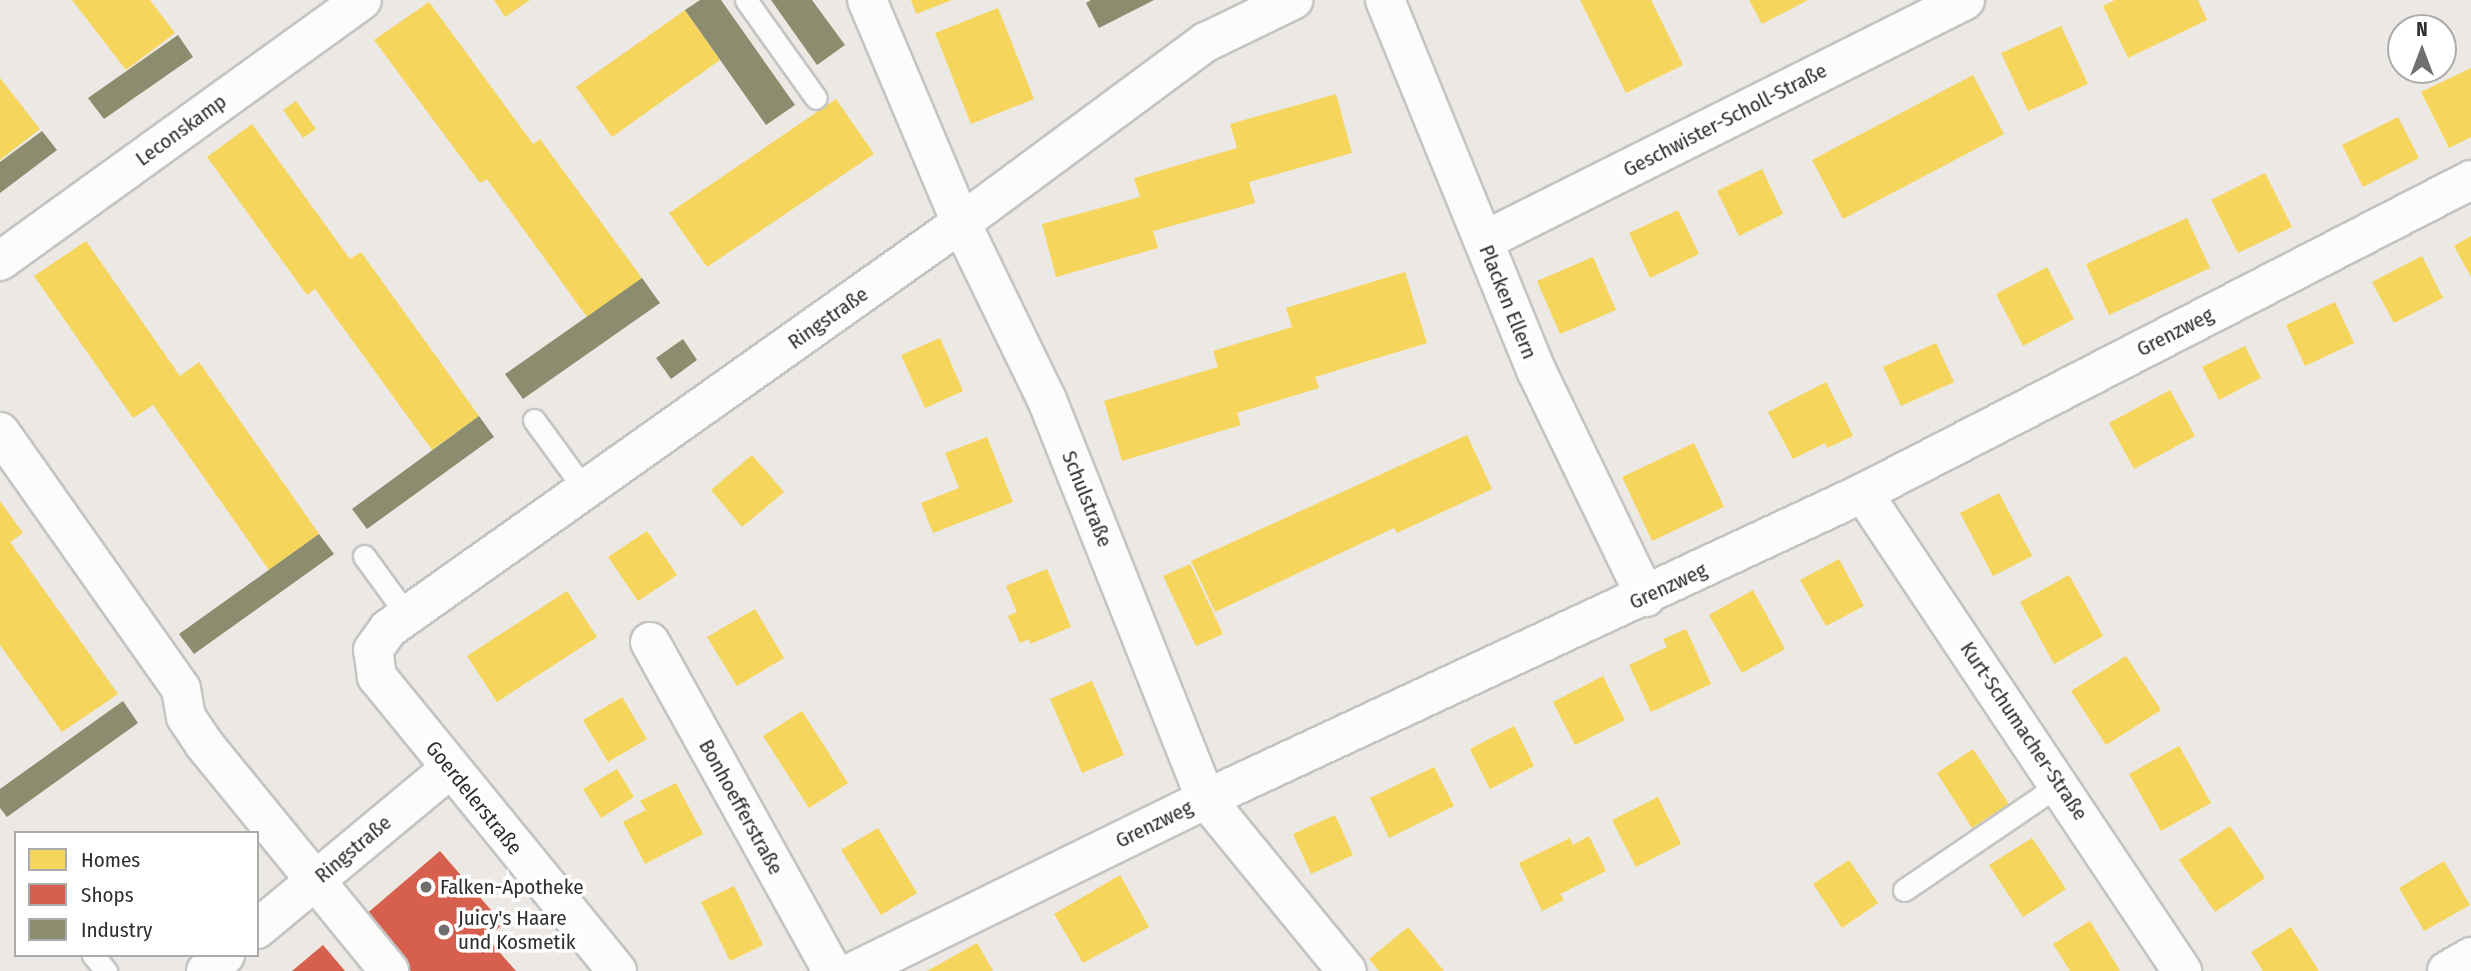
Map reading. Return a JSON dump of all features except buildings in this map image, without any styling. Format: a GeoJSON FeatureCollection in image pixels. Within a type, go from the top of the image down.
{"type":"FeatureCollection","features":[{"type":"Feature","properties":{"kind":"street","name":"Leconskamp"},"geometry":{"type":"LineString","coordinates":[[0,261],[362,0]]}},
{"type":"Feature","properties":{"kind":"street","name":"Schulstraße"},"geometry":{"type":"LineString","coordinates":[[867,0],[961,223],[1047,400],[1206,799],[1347,971]]}},
{"type":"Feature","properties":{"kind":"street","name":"Ringstraße"},"geometry":{"type":"LineString","coordinates":[[373,650],[388,629],[407,615],[961,223],[1206,41],[1293,0]]}},
{"type":"Feature","properties":{"kind":"street","name":"Placken Ellern"},"geometry":{"type":"LineString","coordinates":[[1385,0],[1537,372],[1646,597]]}},
{"type":"Feature","properties":{"kind":"street","name":"Geschwister-Scholl-Straße"},"geometry":{"type":"LineString","coordinates":[[1484,241],[1965,0]]}},
{"type":"Feature","properties":{"kind":"street","name":"Grenzweg"},"geometry":{"type":"LineString","coordinates":[[855,971],[1206,799],[1646,597],[1863,493],[2471,180]]}},
{"type":"Feature","properties":{"kind":"street"},"geometry":{"type":"LineString","coordinates":[[0,432],[181,689],[186,718],[204,744],[389,971]]}},
{"type":"Feature","properties":{"kind":"street","name":"Kurt-Schumacher-Straße"},"geometry":{"type":"LineString","coordinates":[[1863,493],[2060,784],[2182,971]]}},
{"type":"Feature","properties":{"kind":"street","name":"Bonhoefferstraße"},"geometry":{"type":"LineString","coordinates":[[650,642],[832,971]]}},
{"type":"Feature","properties":{"kind":"street","name":"Goerdelerstraße"},"geometry":{"type":"LineString","coordinates":[[373,650],[377,677],[617,971]]}},
{"type":"Feature","properties":{"kind":"street","name":"Ringstraße"},"geometry":{"type":"LineString","coordinates":[[259,927],[450,769]]}},
{"type":"Feature","properties":{"kind":"street"},"geometry":{"type":"LineString","coordinates":[[206,971],[223,957]]}},
{"type":"Feature","properties":{"kind":"street"},"geometry":{"type":"LineString","coordinates":[[2447,971],[2471,957]]}},
{"type":"Feature","properties":{"kind":"lane"},"geometry":{"type":"LineString","coordinates":[[746,0],[816,98]]}},
{"type":"Feature","properties":{"kind":"lane"},"geometry":{"type":"LineString","coordinates":[[534,420],[585,490]]}},
{"type":"Feature","properties":{"kind":"lane"},"geometry":{"type":"LineString","coordinates":[[364,556],[407,615]]}},
{"type":"Feature","properties":{"kind":"lane"},"geometry":{"type":"LineString","coordinates":[[1904,890],[2060,784]]}},
{"type":"Feature","properties":{"kind":"lane"},"geometry":{"type":"LineString","coordinates":[[95,957],[106,971]]}},
{"type":"Feature","properties":{"kind":"place","name":"Falken-Apotheke"},"geometry":{"type":"Point","coordinates":[426,887]}},
{"type":"Feature","properties":{"kind":"place","name":"Juicy's Haare und Kosmetik"},"geometry":{"type":"Point","coordinates":[444,930]}}]}
